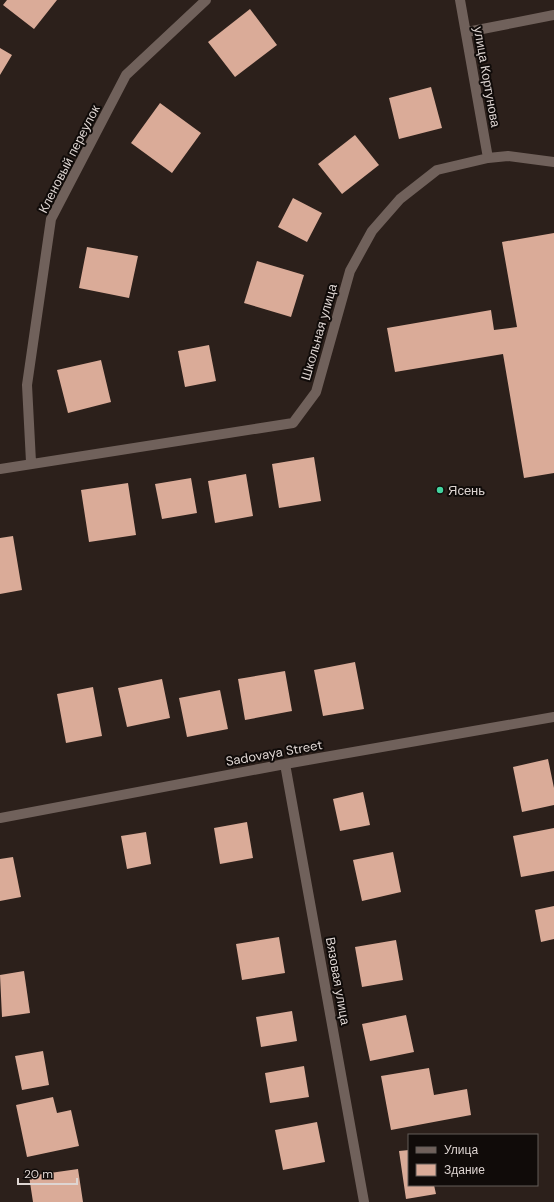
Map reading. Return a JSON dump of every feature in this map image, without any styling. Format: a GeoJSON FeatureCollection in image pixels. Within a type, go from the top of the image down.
{"type":"FeatureCollection","features":[{"type":"Feature","properties":{"kind":"street","name":"Кленовый переулок"},"geometry":{"type":"LineString","coordinates":[[31,462],[27,385],[51,220],[126,75],[206,0]]}},
{"type":"Feature","properties":{"kind":"street","name":"улица Кортунова"},"geometry":{"type":"LineString","coordinates":[[460,0],[467,32],[488,158]]}},
{"type":"Feature","properties":{"kind":"street"},"geometry":{"type":"LineString","coordinates":[[467,32],[554,15]]}},
{"type":"Feature","properties":{"kind":"street","name":"Школьная улица"},"geometry":{"type":"LineString","coordinates":[[0,468],[31,462],[293,423],[316,392],[350,271],[372,231],[400,199],[437,170],[488,158],[508,156],[554,162]]}},
{"type":"Feature","properties":{"kind":"street","name":"Sadovaya Street"},"geometry":{"type":"LineString","coordinates":[[0,818],[285,764],[554,717]]}},
{"type":"Feature","properties":{"kind":"street","name":"Вязовая улица"},"geometry":{"type":"LineString","coordinates":[[285,764],[364,1202]]}},
{"type":"Feature","properties":{"kind":"building"},"geometry":{"type":"Polygon","coordinates":[[[7,0],[57,0],[34,29],[3,5],[7,0]]]}},
{"type":"Feature","properties":{"kind":"building"},"geometry":{"type":"Polygon","coordinates":[[[250,9],[277,45],[235,77],[208,42],[250,9]]]}},
{"type":"Feature","properties":{"kind":"building"},"geometry":{"type":"Polygon","coordinates":[[[0,48],[12,55],[0,75],[0,48]]]}},
{"type":"Feature","properties":{"kind":"building"},"geometry":{"type":"Polygon","coordinates":[[[431,87],[442,128],[399,139],[389,98],[431,87]]]}},
{"type":"Feature","properties":{"kind":"building"},"geometry":{"type":"Polygon","coordinates":[[[160,103],[201,133],[172,173],[131,143],[160,103]]]}},
{"type":"Feature","properties":{"kind":"building"},"geometry":{"type":"Polygon","coordinates":[[[355,135],[379,165],[342,194],[318,164],[355,135]]]}},
{"type":"Feature","properties":{"kind":"building"},"geometry":{"type":"Polygon","coordinates":[[[293,198],[322,213],[307,242],[278,227],[293,198]]]}},
{"type":"Feature","properties":{"kind":"building"},"geometry":{"type":"Polygon","coordinates":[[[554,233],[554,473],[524,478],[503,354],[395,372],[387,328],[491,310],[494,330],[517,327],[502,242],[554,233]]]}},
{"type":"Feature","properties":{"kind":"building"},"geometry":{"type":"Polygon","coordinates":[[[87,247],[138,256],[129,298],[79,288],[87,247]]]}},
{"type":"Feature","properties":{"kind":"building"},"geometry":{"type":"Polygon","coordinates":[[[257,261],[304,275],[291,317],[244,303],[257,261]]]}},
{"type":"Feature","properties":{"kind":"building"},"geometry":{"type":"Polygon","coordinates":[[[209,345],[216,381],[185,387],[178,351],[209,345]]]}},
{"type":"Feature","properties":{"kind":"building"},"geometry":{"type":"Polygon","coordinates":[[[101,360],[111,402],[68,413],[57,370],[101,360]]]}},
{"type":"Feature","properties":{"kind":"building"},"geometry":{"type":"Polygon","coordinates":[[[314,457],[321,501],[279,508],[272,464],[314,457]]]}},
{"type":"Feature","properties":{"kind":"building"},"geometry":{"type":"Polygon","coordinates":[[[246,474],[253,516],[215,523],[208,481],[246,474]]]}},
{"type":"Feature","properties":{"kind":"building"},"geometry":{"type":"Polygon","coordinates":[[[191,478],[197,513],[162,519],[155,484],[191,478]]]}},
{"type":"Feature","properties":{"kind":"building"},"geometry":{"type":"Polygon","coordinates":[[[128,483],[136,535],[89,542],[81,490],[128,483]]]}},
{"type":"Feature","properties":{"kind":"building"},"geometry":{"type":"Polygon","coordinates":[[[13,536],[22,590],[0,594],[0,538],[13,536]]]}},
{"type":"Feature","properties":{"kind":"building"},"geometry":{"type":"Polygon","coordinates":[[[355,662],[364,709],[323,716],[314,670],[355,662]]]}},
{"type":"Feature","properties":{"kind":"building"},"geometry":{"type":"Polygon","coordinates":[[[285,671],[292,711],[245,720],[238,679],[285,671]]]}},
{"type":"Feature","properties":{"kind":"building"},"geometry":{"type":"Polygon","coordinates":[[[162,679],[170,718],[127,727],[118,688],[162,679]]]}},
{"type":"Feature","properties":{"kind":"building"},"geometry":{"type":"Polygon","coordinates":[[[93,687],[102,736],[66,743],[57,694],[93,687]]]}},
{"type":"Feature","properties":{"kind":"building"},"geometry":{"type":"Polygon","coordinates":[[[220,690],[228,729],[187,737],[179,698],[220,690]]]}},
{"type":"Feature","properties":{"kind":"building"},"geometry":{"type":"Polygon","coordinates":[[[548,759],[554,788],[554,805],[522,812],[513,767],[548,759]]]}},
{"type":"Feature","properties":{"kind":"building"},"geometry":{"type":"Polygon","coordinates":[[[363,792],[370,825],[340,831],[333,799],[363,792]]]}},
{"type":"Feature","properties":{"kind":"building"},"geometry":{"type":"Polygon","coordinates":[[[247,822],[253,858],[220,864],[214,828],[247,822]]]}},
{"type":"Feature","properties":{"kind":"building"},"geometry":{"type":"Polygon","coordinates":[[[554,828],[554,871],[521,877],[513,836],[554,828]]]}},
{"type":"Feature","properties":{"kind":"building"},"geometry":{"type":"Polygon","coordinates":[[[146,832],[151,864],[127,869],[121,836],[146,832]]]}},
{"type":"Feature","properties":{"kind":"building"},"geometry":{"type":"Polygon","coordinates":[[[393,852],[401,892],[362,901],[353,860],[393,852]]]}},
{"type":"Feature","properties":{"kind":"building"},"geometry":{"type":"Polygon","coordinates":[[[13,857],[21,897],[0,901],[0,859],[13,857]]]}},
{"type":"Feature","properties":{"kind":"building"},"geometry":{"type":"Polygon","coordinates":[[[554,906],[554,939],[541,942],[535,910],[554,906]]]}},
{"type":"Feature","properties":{"kind":"building"},"geometry":{"type":"Polygon","coordinates":[[[279,937],[285,973],[242,980],[236,944],[279,937]]]}},
{"type":"Feature","properties":{"kind":"building"},"geometry":{"type":"Polygon","coordinates":[[[396,940],[403,980],[362,987],[355,947],[396,940]]]}},
{"type":"Feature","properties":{"kind":"building"},"geometry":{"type":"Polygon","coordinates":[[[24,971],[30,1013],[2,1017],[0,975],[24,971]]]}},
{"type":"Feature","properties":{"kind":"building"},"geometry":{"type":"Polygon","coordinates":[[[292,1011],[297,1041],[261,1047],[256,1017],[292,1011]]]}},
{"type":"Feature","properties":{"kind":"building"},"geometry":{"type":"Polygon","coordinates":[[[406,1015],[414,1052],[370,1061],[362,1024],[406,1015]]]}},
{"type":"Feature","properties":{"kind":"building"},"geometry":{"type":"Polygon","coordinates":[[[43,1051],[49,1085],[22,1090],[15,1056],[43,1051]]]}},
{"type":"Feature","properties":{"kind":"building"},"geometry":{"type":"Polygon","coordinates":[[[304,1066],[309,1097],[270,1103],[265,1073],[304,1066]]]}},
{"type":"Feature","properties":{"kind":"building"},"geometry":{"type":"Polygon","coordinates":[[[429,1068],[434,1095],[467,1089],[471,1115],[391,1130],[381,1076],[429,1068]]]}},
{"type":"Feature","properties":{"kind":"building"},"geometry":{"type":"Polygon","coordinates":[[[53,1097],[57,1113],[71,1110],[79,1146],[27,1157],[16,1105],[53,1097]]]}},
{"type":"Feature","properties":{"kind":"building"},"geometry":{"type":"Polygon","coordinates":[[[317,1122],[325,1162],[283,1170],[275,1130],[317,1122]]]}},
{"type":"Feature","properties":{"kind":"building"},"geometry":{"type":"Polygon","coordinates":[[[408,1150],[408,1186],[434,1186],[436,1194],[406,1199],[399,1151],[408,1150]]]}},
{"type":"Feature","properties":{"kind":"building"},"geometry":{"type":"Polygon","coordinates":[[[78,1169],[83,1202],[33,1202],[29,1176],[78,1169]]]}},
{"type":"Feature","properties":{"kind":"place","name":"Ясень"},"geometry":{"type":"Point","coordinates":[440,490]}}]}
